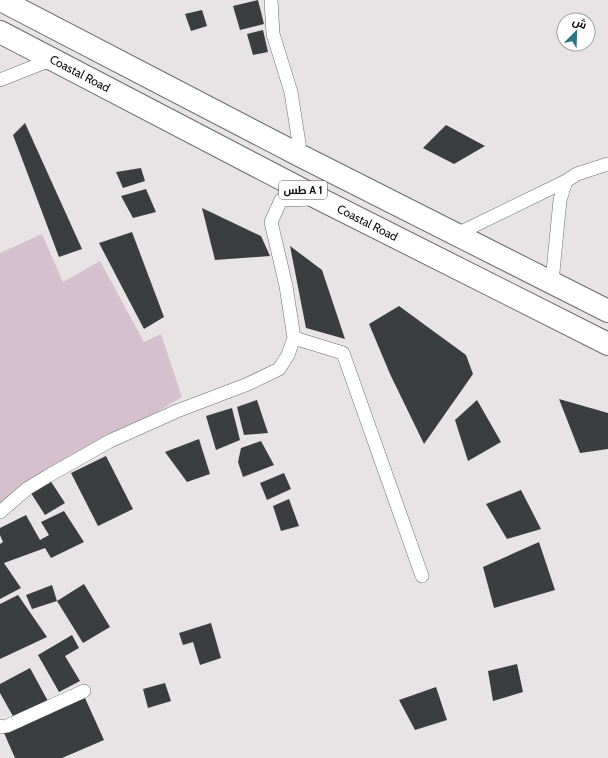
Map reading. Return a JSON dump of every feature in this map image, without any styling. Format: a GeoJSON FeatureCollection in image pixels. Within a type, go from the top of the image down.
{"type":"FeatureCollection","features":[{"type":"Feature","properties":{"kind":"highway","name":"طس A 1"},"geometry":{"type":"LineString","coordinates":[[1,0],[301,156],[608,311]]}},
{"type":"Feature","properties":{"kind":"highway","name":"Coastal Road"},"geometry":{"type":"LineString","coordinates":[[0,32],[320,199],[608,344]]}},
{"type":"Feature","properties":{"kind":"street"},"geometry":{"type":"LineString","coordinates":[[271,0],[273,34],[291,92],[301,156]]}},
{"type":"Feature","properties":{"kind":"street"},"geometry":{"type":"LineString","coordinates":[[0,80],[53,59]]}},
{"type":"Feature","properties":{"kind":"street"},"geometry":{"type":"LineString","coordinates":[[457,234],[566,181],[577,174],[608,164]]}},
{"type":"Feature","properties":{"kind":"street"},"geometry":{"type":"LineString","coordinates":[[552,282],[560,200],[566,181]]}},
{"type":"Feature","properties":{"kind":"street"},"geometry":{"type":"LineString","coordinates":[[0,512],[28,488],[110,441],[177,411],[248,384],[279,369],[288,355],[294,338],[286,286],[271,222],[282,200],[320,199]]}},
{"type":"Feature","properties":{"kind":"street"},"geometry":{"type":"LineString","coordinates":[[294,338],[343,354],[422,576]]}},
{"type":"Feature","properties":{"kind":"street"},"geometry":{"type":"LineString","coordinates":[[0,726],[8,726],[84,691]]}},
{"type":"Feature","properties":{"kind":"shaded area"},"geometry":{"type":"Polygon","coordinates":[[[42,234],[63,282],[100,261],[144,342],[161,334],[182,397],[37,483],[0,509],[0,253],[42,234]]]}},
{"type":"Feature","properties":{"kind":"building"},"geometry":{"type":"Polygon","coordinates":[[[258,0],[264,24],[240,30],[233,6],[258,0]]]}},
{"type":"Feature","properties":{"kind":"building"},"geometry":{"type":"Polygon","coordinates":[[[202,10],[207,26],[191,31],[185,14],[202,10]]]}},
{"type":"Feature","properties":{"kind":"building"},"geometry":{"type":"Polygon","coordinates":[[[263,30],[268,52],[253,55],[247,34],[263,30]]]}},
{"type":"Feature","properties":{"kind":"building"},"geometry":{"type":"Polygon","coordinates":[[[25,123],[82,249],[59,257],[13,135],[25,123]]]}},
{"type":"Feature","properties":{"kind":"building"},"geometry":{"type":"Polygon","coordinates":[[[446,125],[485,146],[454,164],[423,148],[446,125]]]}},
{"type":"Feature","properties":{"kind":"building"},"geometry":{"type":"Polygon","coordinates":[[[141,168],[145,181],[123,188],[116,172],[141,168]]]}},
{"type":"Feature","properties":{"kind":"building"},"geometry":{"type":"Polygon","coordinates":[[[146,189],[156,212],[133,218],[121,196],[146,189]]]}},
{"type":"Feature","properties":{"kind":"building"},"geometry":{"type":"Polygon","coordinates":[[[202,208],[261,236],[270,256],[215,260],[202,208]]]}},
{"type":"Feature","properties":{"kind":"building"},"geometry":{"type":"Polygon","coordinates":[[[132,232],[164,317],[144,329],[99,243],[132,232]]]}},
{"type":"Feature","properties":{"kind":"building"},"geometry":{"type":"Polygon","coordinates":[[[290,246],[322,270],[345,339],[306,328],[290,246]]]}},
{"type":"Feature","properties":{"kind":"building"},"geometry":{"type":"Polygon","coordinates":[[[399,306],[466,355],[473,374],[424,444],[390,374],[369,324],[399,306]]]}},
{"type":"Feature","properties":{"kind":"building"},"geometry":{"type":"Polygon","coordinates":[[[559,399],[608,413],[608,449],[580,453],[559,399]]]}},
{"type":"Feature","properties":{"kind":"building"},"geometry":{"type":"Polygon","coordinates":[[[257,400],[268,433],[244,435],[237,407],[257,400]]]}},
{"type":"Feature","properties":{"kind":"building"},"geometry":{"type":"Polygon","coordinates":[[[477,400],[501,442],[468,461],[455,420],[477,400]]]}},
{"type":"Feature","properties":{"kind":"building"},"geometry":{"type":"Polygon","coordinates":[[[232,408],[240,440],[216,450],[206,416],[232,408]]]}},
{"type":"Feature","properties":{"kind":"building"},"geometry":{"type":"Polygon","coordinates":[[[199,439],[210,474],[187,482],[165,452],[199,439]]]}},
{"type":"Feature","properties":{"kind":"building"},"geometry":{"type":"Polygon","coordinates":[[[261,441],[274,465],[243,477],[238,462],[241,448],[261,441]]]}},
{"type":"Feature","properties":{"kind":"building"},"geometry":{"type":"Polygon","coordinates":[[[106,456],[133,509],[98,526],[71,473],[106,456]]]}},
{"type":"Feature","properties":{"kind":"building"},"geometry":{"type":"Polygon","coordinates":[[[284,473],[291,489],[267,500],[260,483],[284,473]]]}},
{"type":"Feature","properties":{"kind":"building"},"geometry":{"type":"Polygon","coordinates":[[[48,477],[65,503],[45,515],[29,490],[48,477]]]}},
{"type":"Feature","properties":{"kind":"building"},"geometry":{"type":"Polygon","coordinates":[[[521,490],[541,529],[507,539],[486,504],[521,490]]]}},
{"type":"Feature","properties":{"kind":"building"},"geometry":{"type":"Polygon","coordinates":[[[289,499],[299,526],[281,531],[273,506],[289,499]]]}},
{"type":"Feature","properties":{"kind":"building"},"geometry":{"type":"Polygon","coordinates":[[[64,511],[84,542],[51,558],[45,548],[4,563],[21,588],[0,599],[0,544],[3,542],[0,535],[0,528],[26,515],[40,540],[49,535],[41,522],[64,511]]]}},
{"type":"Feature","properties":{"kind":"building"},"geometry":{"type":"Polygon","coordinates":[[[539,542],[555,590],[494,608],[483,567],[539,542]]]}},
{"type":"Feature","properties":{"kind":"building"},"geometry":{"type":"Polygon","coordinates":[[[84,584],[110,627],[83,643],[57,601],[84,584]]]}},
{"type":"Feature","properties":{"kind":"building"},"geometry":{"type":"Polygon","coordinates":[[[52,585],[57,601],[32,609],[26,595],[52,585]]]}},
{"type":"Feature","properties":{"kind":"building"},"geometry":{"type":"Polygon","coordinates":[[[18,595],[47,637],[0,659],[0,604],[18,595]]]}},
{"type":"Feature","properties":{"kind":"building"},"geometry":{"type":"Polygon","coordinates":[[[211,623],[221,658],[200,665],[193,642],[183,645],[179,633],[211,623]]]}},
{"type":"Feature","properties":{"kind":"building"},"geometry":{"type":"Polygon","coordinates":[[[72,635],[79,648],[65,656],[80,681],[59,692],[38,655],[72,635]]]}},
{"type":"Feature","properties":{"kind":"building"},"geometry":{"type":"Polygon","coordinates":[[[517,664],[523,692],[493,701],[488,671],[517,664]]]}},
{"type":"Feature","properties":{"kind":"building"},"geometry":{"type":"Polygon","coordinates":[[[30,668],[49,703],[14,718],[0,693],[0,684],[30,668]]]}},
{"type":"Feature","properties":{"kind":"building"},"geometry":{"type":"Polygon","coordinates":[[[165,683],[171,701],[148,708],[143,689],[165,683]]]}},
{"type":"Feature","properties":{"kind":"building"},"geometry":{"type":"Polygon","coordinates":[[[436,687],[447,720],[415,730],[399,700],[436,687]]]}},
{"type":"Feature","properties":{"kind":"building"},"geometry":{"type":"Polygon","coordinates":[[[85,698],[104,740],[62,758],[15,758],[4,733],[85,698]]]}}]}
